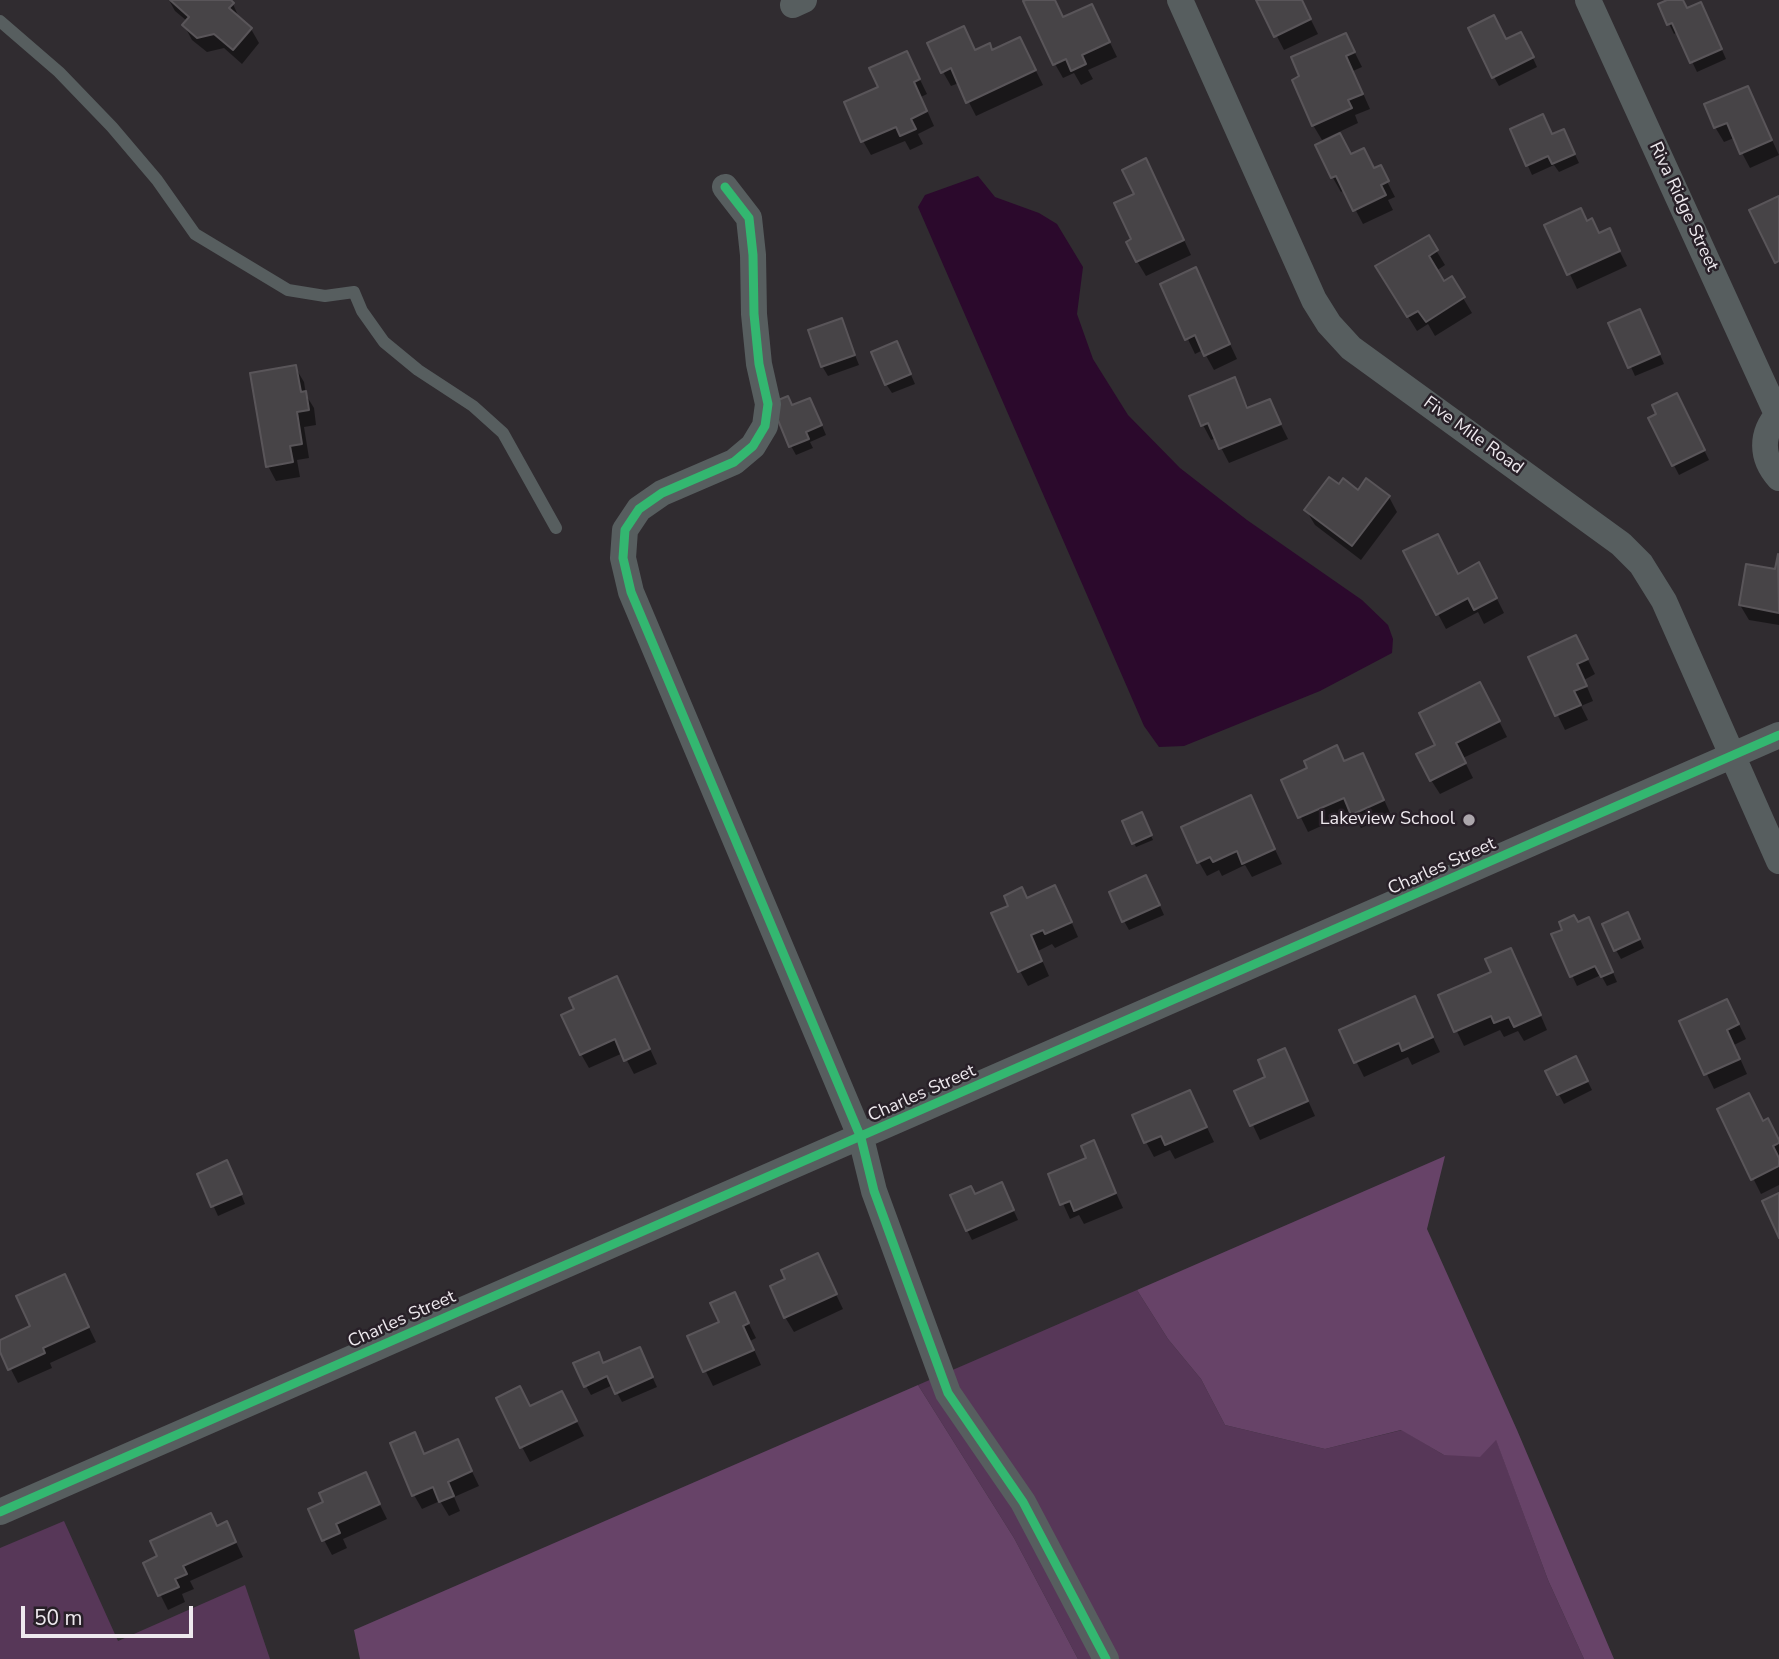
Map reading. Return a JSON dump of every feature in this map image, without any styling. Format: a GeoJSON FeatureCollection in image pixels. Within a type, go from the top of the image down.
{"type":"FeatureCollection","features":[{"type":"Feature","properties":{"kind":"street","name":"Five Mile Road"},"geometry":{"type":"LineString","coordinates":[[1180,0],[1314,300],[1329,324],[1350,348],[1620,544],[1641,564],[1664,601],[1779,861]]}},
{"type":"Feature","properties":{"kind":"street","name":"Riva Ridge Street"},"geometry":{"type":"LineString","coordinates":[[1588,0],[1778,414]]}},
{"type":"Feature","properties":{"kind":"street"},"geometry":{"type":"LineString","coordinates":[[725,187],[749,218],[758,352],[768,404],[765,426],[753,446],[734,462],[662,493],[639,509],[625,530],[623,558],[631,592],[861,1138],[874,1191],[948,1393],[1023,1502],[1106,1659]]}},
{"type":"Feature","properties":{"kind":"street"},"geometry":{"type":"LineString","coordinates":[[1778,414],[1769,426],[1765,453],[1769,466],[1779,478]]}},
{"type":"Feature","properties":{"kind":"street","name":"Charles Street"},"geometry":{"type":"LineString","coordinates":[[3,1503],[861,1138],[1779,735]]}},
{"type":"Feature","properties":{"kind":"lane"},"geometry":{"type":"LineString","coordinates":[[0,21],[59,72],[111,127],[157,180],[195,234],[288,290],[325,296],[354,292],[362,311],[384,342],[418,370],[473,406],[503,433],[556,528]]}},
{"type":"Feature","properties":{"kind":"shaded area"},"geometry":{"type":"Polygon","coordinates":[[[978,176],[995,197],[1039,213],[1057,224],[1083,267],[1077,314],[1093,359],[1128,415],[1180,468],[1247,520],[1362,600],[1388,625],[1393,639],[1392,653],[1320,691],[1184,746],[1159,747],[1144,726],[918,207],[925,195],[978,176]]]}},
{"type":"Feature","properties":{"kind":"shaded area"},"geometry":{"type":"Polygon","coordinates":[[[1445,1156],[1427,1229],[1517,1430],[1614,1659],[1584,1659],[1548,1580],[1496,1440],[1480,1457],[1444,1455],[1401,1430],[1325,1449],[1225,1425],[1201,1379],[1168,1339],[1137,1290],[1445,1156]]]}},
{"type":"Feature","properties":{"kind":"shaded area"},"geometry":{"type":"Polygon","coordinates":[[[1137,1290],[1168,1339],[1201,1379],[1225,1425],[1325,1449],[1402,1430],[1444,1455],[1496,1439],[1548,1580],[1584,1659],[1078,1659],[1014,1538],[918,1385],[1137,1290]]]}},
{"type":"Feature","properties":{"kind":"shaded area"},"geometry":{"type":"Polygon","coordinates":[[[918,1385],[1014,1538],[1078,1659],[360,1659],[354,1630],[918,1385]]]}},
{"type":"Feature","properties":{"kind":"shaded area"},"geometry":{"type":"Polygon","coordinates":[[[64,1521],[118,1641],[245,1585],[270,1659],[0,1659],[0,1548],[64,1521]]]}},
{"type":"Feature","properties":{"kind":"building"},"geometry":{"type":"Polygon","coordinates":[[[170,0],[231,0],[234,3],[229,8],[252,28],[233,50],[214,34],[197,38],[182,25],[189,17],[170,0]]]}},
{"type":"Feature","properties":{"kind":"building"},"geometry":{"type":"Polygon","coordinates":[[[1055,0],[1063,17],[1092,4],[1110,42],[1082,55],[1086,64],[1071,71],[1066,59],[1053,65],[1023,1],[1055,0]]]}},
{"type":"Feature","properties":{"kind":"building"},"geometry":{"type":"Polygon","coordinates":[[[1256,0],[1302,0],[1311,19],[1274,37],[1256,0]]]}},
{"type":"Feature","properties":{"kind":"building"},"geometry":{"type":"Polygon","coordinates":[[[1667,0],[1683,0],[1687,8],[1701,2],[1722,49],[1690,63],[1672,23],[1667,25],[1658,4],[1667,0]]]}},
{"type":"Feature","properties":{"kind":"building"},"geometry":{"type":"Polygon","coordinates":[[[1494,15],[1506,39],[1521,32],[1534,57],[1492,78],[1468,28],[1494,15]]]}},
{"type":"Feature","properties":{"kind":"building"},"geometry":{"type":"Polygon","coordinates":[[[964,26],[975,50],[990,43],[992,50],[1020,37],[1036,70],[966,103],[951,68],[941,73],[927,43],[964,26]]]}},
{"type":"Feature","properties":{"kind":"building"},"geometry":{"type":"Polygon","coordinates":[[[1346,33],[1355,52],[1346,56],[1363,94],[1348,100],[1352,108],[1312,126],[1292,80],[1299,76],[1291,57],[1346,33]]]}},
{"type":"Feature","properties":{"kind":"building"},"geometry":{"type":"Polygon","coordinates":[[[907,51],[920,79],[914,82],[927,111],[911,119],[916,129],[900,136],[896,127],[861,142],[844,102],[878,87],[869,68],[907,51]]]}},
{"type":"Feature","properties":{"kind":"building"},"geometry":{"type":"Polygon","coordinates":[[[1748,86],[1772,140],[1740,154],[1727,123],[1714,128],[1704,104],[1748,86]]]}},
{"type":"Feature","properties":{"kind":"building"},"geometry":{"type":"Polygon","coordinates":[[[1543,114],[1552,134],[1564,129],[1575,154],[1552,164],[1548,156],[1526,166],[1510,129],[1543,114]]]}},
{"type":"Feature","properties":{"kind":"building"},"geometry":{"type":"Polygon","coordinates":[[[1340,133],[1351,154],[1364,148],[1374,168],[1381,165],[1389,181],[1381,185],[1386,195],[1353,211],[1336,176],[1331,178],[1315,145],[1340,133]]]}},
{"type":"Feature","properties":{"kind":"building"},"geometry":{"type":"Polygon","coordinates":[[[1146,158],[1184,240],[1136,262],[1126,242],[1131,239],[1114,203],[1134,194],[1122,170],[1146,158]]]}},
{"type":"Feature","properties":{"kind":"building"},"geometry":{"type":"Polygon","coordinates":[[[1779,196],[1779,261],[1775,263],[1749,210],[1779,196]]]}},
{"type":"Feature","properties":{"kind":"building"},"geometry":{"type":"Polygon","coordinates":[[[1581,208],[1587,221],[1592,218],[1599,233],[1610,228],[1620,251],[1567,275],[1544,225],[1581,208]]]}},
{"type":"Feature","properties":{"kind":"building"},"geometry":{"type":"Polygon","coordinates":[[[1429,235],[1438,250],[1429,256],[1444,281],[1452,276],[1465,297],[1426,322],[1418,311],[1407,317],[1375,266],[1429,235]]]}},
{"type":"Feature","properties":{"kind":"building"},"geometry":{"type":"Polygon","coordinates":[[[1196,267],[1230,344],[1204,356],[1195,335],[1185,340],[1160,284],[1196,267]]]}},
{"type":"Feature","properties":{"kind":"building"},"geometry":{"type":"Polygon","coordinates":[[[1640,309],[1660,354],[1628,368],[1608,323],[1640,309]]]}},
{"type":"Feature","properties":{"kind":"building"},"geometry":{"type":"Polygon","coordinates":[[[842,318],[855,355],[821,367],[808,330],[842,318]]]}},
{"type":"Feature","properties":{"kind":"building"},"geometry":{"type":"Polygon","coordinates":[[[897,341],[911,374],[885,385],[871,352],[897,341]]]}},
{"type":"Feature","properties":{"kind":"building"},"geometry":{"type":"Polygon","coordinates":[[[296,365],[301,392],[306,391],[309,410],[297,412],[302,444],[290,446],[293,462],[266,467],[250,373],[296,365]]]}},
{"type":"Feature","properties":{"kind":"building"},"geometry":{"type":"Polygon","coordinates":[[[1235,377],[1247,408],[1270,399],[1281,424],[1219,449],[1208,423],[1201,426],[1189,396],[1235,377]]]}},
{"type":"Feature","properties":{"kind":"building"},"geometry":{"type":"Polygon","coordinates":[[[1677,393],[1705,450],[1672,466],[1648,418],[1656,414],[1652,405],[1677,393]]]}},
{"type":"Feature","properties":{"kind":"building"},"geometry":{"type":"Polygon","coordinates":[[[788,396],[792,405],[810,398],[822,425],[806,432],[809,439],[789,447],[771,403],[788,396]]]}},
{"type":"Feature","properties":{"kind":"building"},"geometry":{"type":"Polygon","coordinates":[[[1329,477],[1339,484],[1343,478],[1358,490],[1366,478],[1390,496],[1352,546],[1304,510],[1329,477]]]}},
{"type":"Feature","properties":{"kind":"building"},"geometry":{"type":"Polygon","coordinates":[[[1438,534],[1458,574],[1479,562],[1497,598],[1474,610],[1468,598],[1436,615],[1403,551],[1438,534]]]}},
{"type":"Feature","properties":{"kind":"building"},"geometry":{"type":"Polygon","coordinates":[[[1778,554],[1779,613],[1739,605],[1746,564],[1775,569],[1778,554]]]}},
{"type":"Feature","properties":{"kind":"building"},"geometry":{"type":"Polygon","coordinates":[[[1576,635],[1588,659],[1577,664],[1587,686],[1574,691],[1581,705],[1555,716],[1528,657],[1576,635]]]}},
{"type":"Feature","properties":{"kind":"building"},"geometry":{"type":"Polygon","coordinates":[[[1480,682],[1500,721],[1456,743],[1466,763],[1430,781],[1416,754],[1435,745],[1419,713],[1480,682]]]}},
{"type":"Feature","properties":{"kind":"building"},"geometry":{"type":"Polygon","coordinates":[[[1337,745],[1344,761],[1363,753],[1384,800],[1351,815],[1344,798],[1298,818],[1281,780],[1307,768],[1304,761],[1337,745]]]}},
{"type":"Feature","properties":{"kind":"building"},"geometry":{"type":"Polygon","coordinates":[[[1251,795],[1275,849],[1242,864],[1237,851],[1213,862],[1210,857],[1197,863],[1181,827],[1251,795]]]}},
{"type":"Feature","properties":{"kind":"building"},"geometry":{"type":"Polygon","coordinates":[[[1142,812],[1152,835],[1132,844],[1122,821],[1142,812]]]}},
{"type":"Feature","properties":{"kind":"building"},"geometry":{"type":"Polygon","coordinates":[[[1146,875],[1160,905],[1122,922],[1109,892],[1146,875]]]}},
{"type":"Feature","properties":{"kind":"building"},"geometry":{"type":"Polygon","coordinates":[[[1055,885],[1072,922],[1045,934],[1043,930],[1031,935],[1042,961],[1018,972],[991,913],[1008,906],[1004,896],[1022,887],[1027,898],[1055,885]]]}},
{"type":"Feature","properties":{"kind":"building"},"geometry":{"type":"Polygon","coordinates":[[[1628,912],[1640,939],[1614,951],[1602,924],[1628,912]]]}},
{"type":"Feature","properties":{"kind":"building"},"geometry":{"type":"Polygon","coordinates":[[[1574,915],[1578,922],[1589,917],[1613,972],[1601,977],[1595,966],[1570,977],[1551,934],[1562,930],[1559,922],[1574,915]]]}},
{"type":"Feature","properties":{"kind":"building"},"geometry":{"type":"Polygon","coordinates":[[[1511,948],[1541,1015],[1514,1027],[1509,1017],[1494,1023],[1491,1016],[1454,1032],[1438,995],[1491,972],[1485,959],[1511,948]]]}},
{"type":"Feature","properties":{"kind":"building"},"geometry":{"type":"Polygon","coordinates":[[[617,976],[650,1049],[624,1061],[615,1039],[580,1055],[561,1015],[574,1009],[569,998],[617,976]]]}},
{"type":"Feature","properties":{"kind":"building"},"geometry":{"type":"Polygon","coordinates":[[[1415,996],[1433,1037],[1402,1051],[1399,1043],[1354,1063],[1339,1030],[1415,996]]]}},
{"type":"Feature","properties":{"kind":"building"},"geometry":{"type":"Polygon","coordinates":[[[1727,999],[1739,1024],[1727,1030],[1740,1059],[1704,1075],[1679,1021],[1727,999]]]}},
{"type":"Feature","properties":{"kind":"building"},"geometry":{"type":"Polygon","coordinates":[[[1285,1048],[1308,1101],[1250,1126],[1234,1091],[1265,1077],[1258,1060],[1285,1048]]]}},
{"type":"Feature","properties":{"kind":"building"},"geometry":{"type":"Polygon","coordinates":[[[1576,1056],[1588,1081],[1557,1095],[1545,1071],[1576,1056]]]}},
{"type":"Feature","properties":{"kind":"building"},"geometry":{"type":"Polygon","coordinates":[[[1190,1090],[1207,1127],[1165,1145],[1161,1136],[1144,1143],[1132,1115],[1190,1090]]]}},
{"type":"Feature","properties":{"kind":"building"},"geometry":{"type":"Polygon","coordinates":[[[1749,1093],[1763,1121],[1768,1118],[1779,1140],[1779,1143],[1773,1146],[1779,1158],[1779,1166],[1751,1180],[1717,1109],[1749,1093]]]}},
{"type":"Feature","properties":{"kind":"building"},"geometry":{"type":"Polygon","coordinates":[[[1094,1140],[1116,1193],[1074,1211],[1070,1201],[1060,1205],[1048,1174],[1086,1158],[1081,1146],[1094,1140]]]}},
{"type":"Feature","properties":{"kind":"building"},"geometry":{"type":"Polygon","coordinates":[[[227,1160],[242,1194],[211,1207],[197,1174],[227,1160]]]}},
{"type":"Feature","properties":{"kind":"building"},"geometry":{"type":"Polygon","coordinates":[[[1002,1182],[1014,1210],[966,1231],[950,1195],[971,1186],[975,1194],[1002,1182]]]}},
{"type":"Feature","properties":{"kind":"building"},"geometry":{"type":"Polygon","coordinates":[[[1779,1193],[1779,1238],[1762,1201],[1779,1193]]]}},
{"type":"Feature","properties":{"kind":"building"},"geometry":{"type":"Polygon","coordinates":[[[818,1253],[837,1294],[784,1318],[770,1286],[785,1279],[781,1270],[818,1253]]]}},
{"type":"Feature","properties":{"kind":"building"},"geometry":{"type":"Polygon","coordinates":[[[65,1274],[89,1327],[43,1348],[45,1353],[8,1370],[0,1352],[0,1340],[30,1326],[16,1296],[65,1274]]]}},
{"type":"Feature","properties":{"kind":"building"},"geometry":{"type":"Polygon","coordinates":[[[735,1292],[749,1323],[743,1326],[754,1350],[703,1372],[687,1336],[719,1322],[710,1303],[735,1292]]]}},
{"type":"Feature","properties":{"kind":"building"},"geometry":{"type":"Polygon","coordinates":[[[640,1347],[653,1377],[615,1394],[607,1376],[584,1387],[573,1363],[599,1352],[603,1363],[640,1347]]]}},
{"type":"Feature","properties":{"kind":"building"},"geometry":{"type":"Polygon","coordinates":[[[520,1386],[530,1406],[562,1391],[577,1421],[520,1448],[496,1398],[520,1386]]]}},
{"type":"Feature","properties":{"kind":"building"},"geometry":{"type":"Polygon","coordinates":[[[415,1432],[424,1454],[458,1439],[472,1471],[448,1482],[454,1496],[439,1502],[433,1487],[412,1496],[390,1443],[415,1432]]]}},
{"type":"Feature","properties":{"kind":"building"},"geometry":{"type":"Polygon","coordinates":[[[366,1472],[380,1504],[336,1524],[340,1533],[322,1541],[308,1509],[323,1502],[319,1493],[366,1472]]]}},
{"type":"Feature","properties":{"kind":"building"},"geometry":{"type":"Polygon","coordinates":[[[211,1513],[217,1526],[227,1521],[236,1542],[183,1566],[187,1574],[175,1579],[179,1587],[158,1596],[143,1563],[157,1556],[150,1541],[211,1513]]]}},
{"type":"Feature","properties":{"kind":"cycle path"},"geometry":{"type":"LineString","coordinates":[[725,187],[749,218],[759,364],[768,404],[765,426],[753,446],[734,462],[662,493],[639,509],[625,530],[623,558],[631,592],[861,1138],[874,1191],[948,1393],[1023,1502],[1106,1659]]}},
{"type":"Feature","properties":{"kind":"cycle path"},"geometry":{"type":"LineString","coordinates":[[0,1512],[1779,735]]}},
{"type":"Feature","properties":{"kind":"place","name":"Lakeview School"},"geometry":{"type":"Point","coordinates":[1469,820]}}]}
